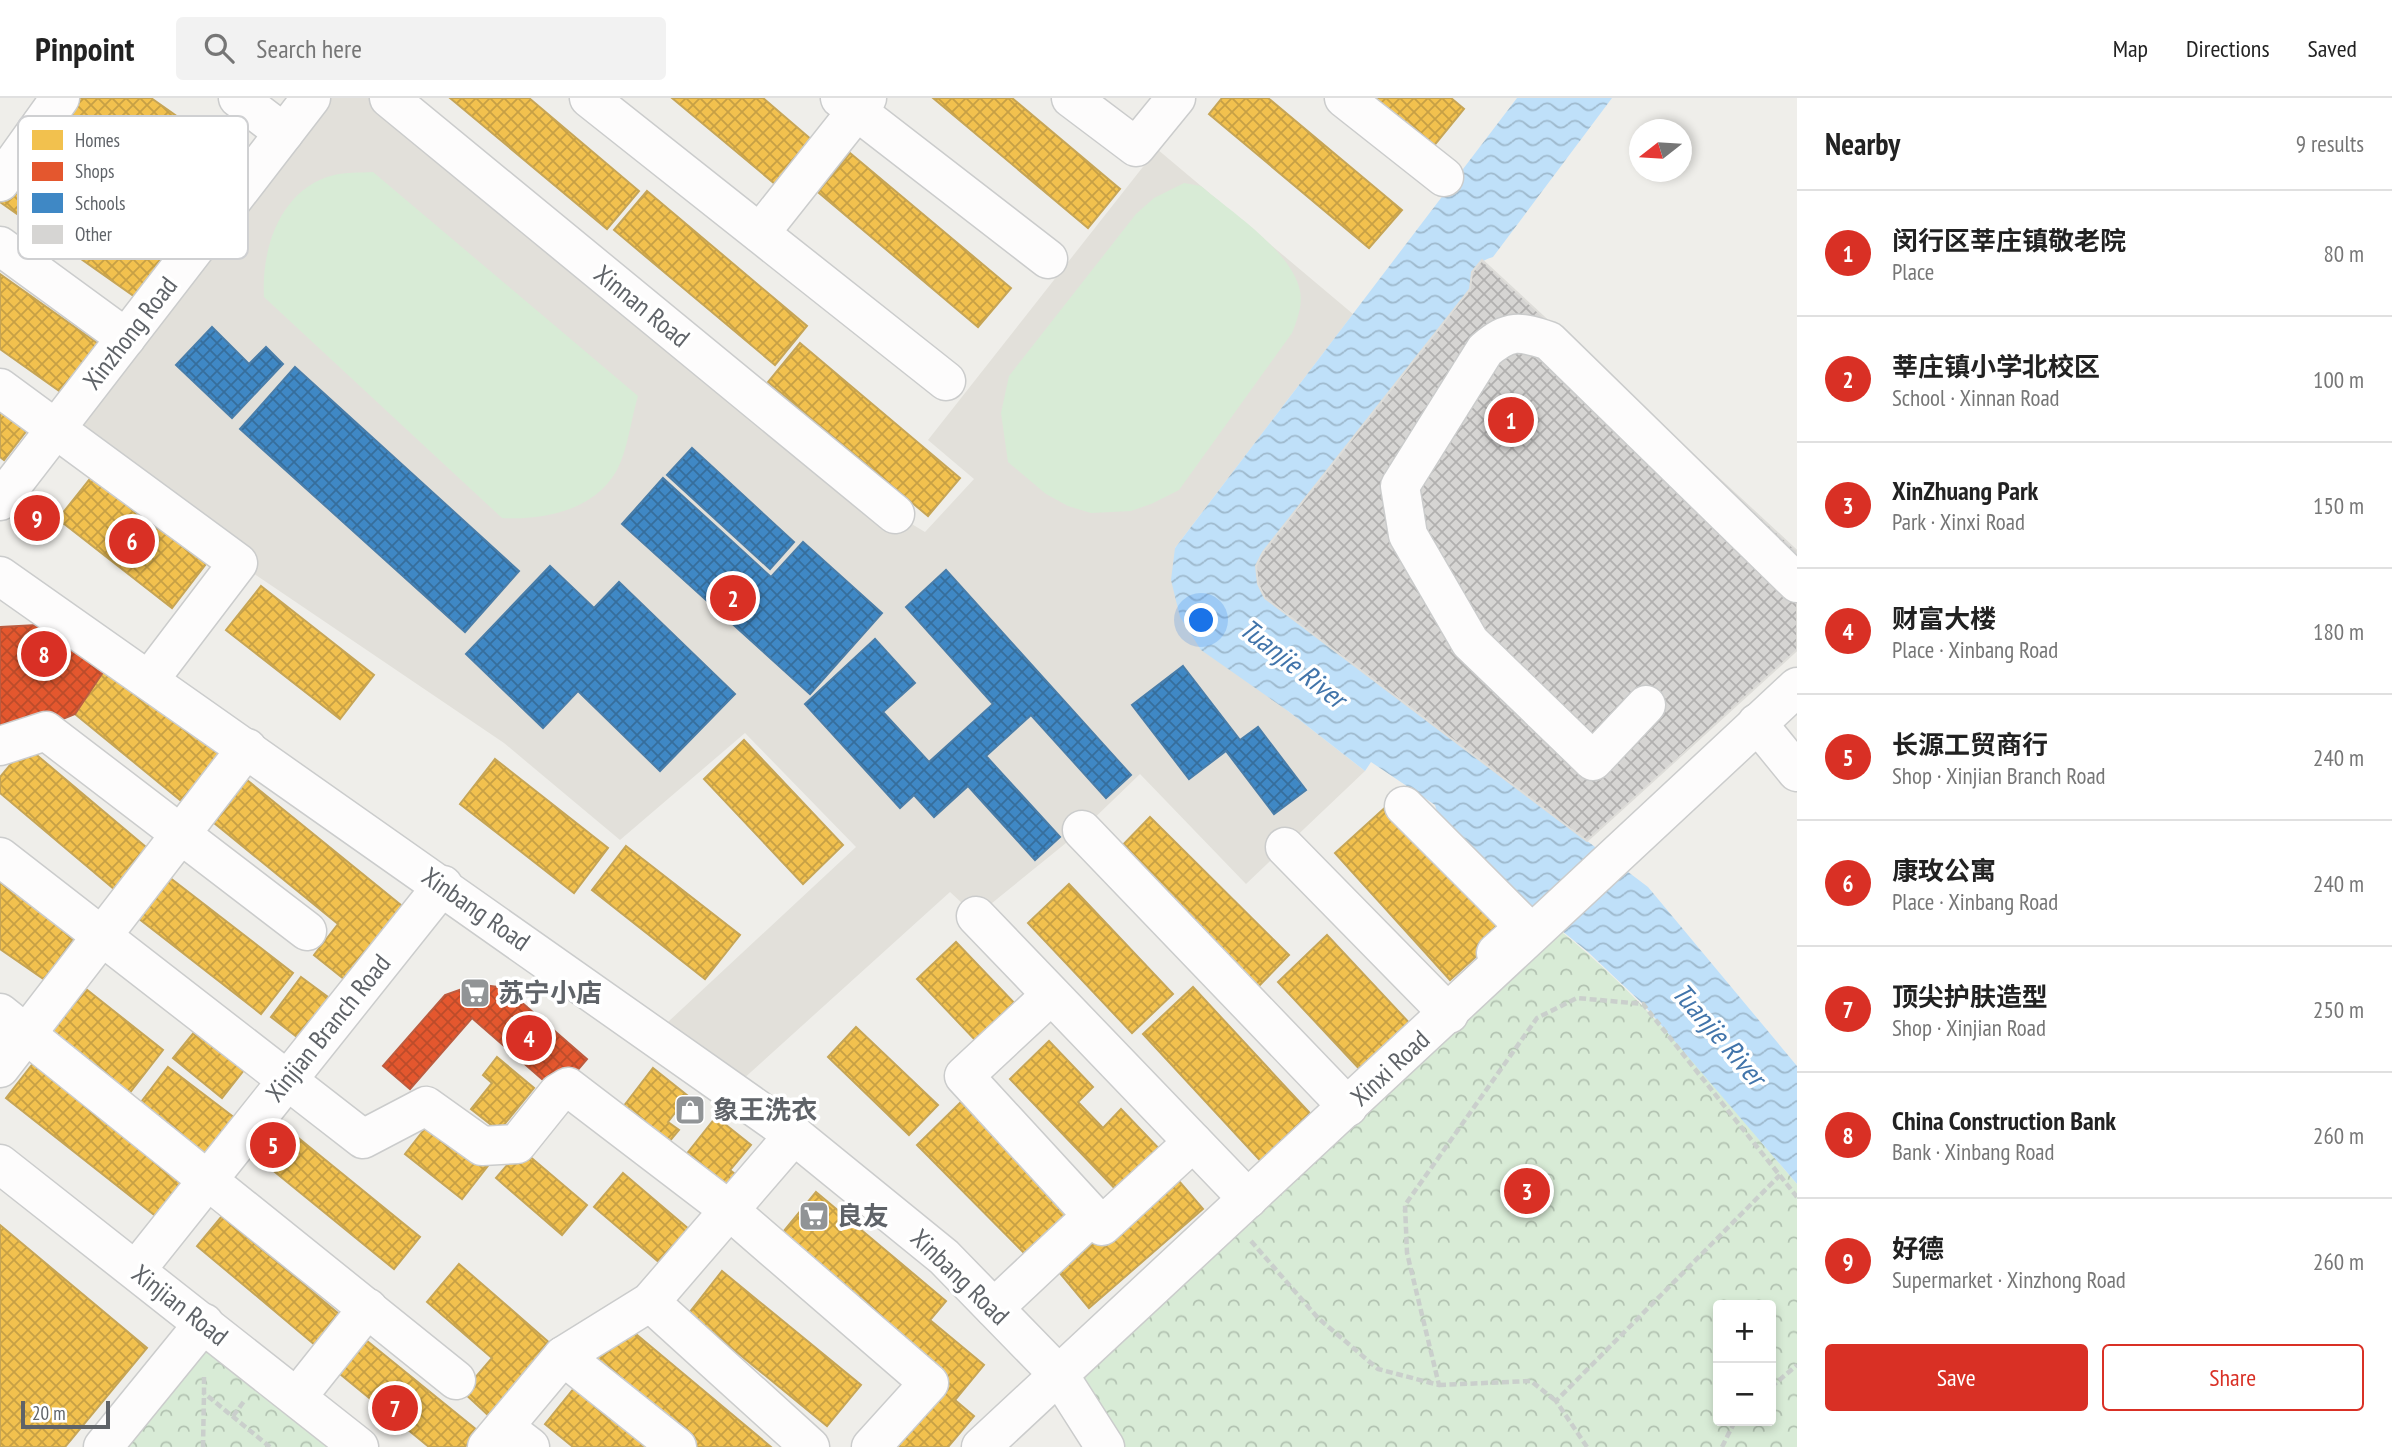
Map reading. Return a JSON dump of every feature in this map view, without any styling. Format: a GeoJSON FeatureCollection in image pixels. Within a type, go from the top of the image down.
{"type":"FeatureCollection","features":[{"type":"Feature","properties":{"kind":"street"},"geometry":{"type":"LineString","coordinates":[[238,98],[284,133]]}},
{"type":"Feature","properties":{"kind":"street","name":"Xinzhong Road"},"geometry":{"type":"LineString","coordinates":[[248,180],[311,98]]}},
{"type":"Feature","properties":{"kind":"street","name":"Xinnan Road"},"geometry":{"type":"LineString","coordinates":[[390,98],[895,514]]}},
{"type":"Feature","properties":{"kind":"street"},"geometry":{"type":"LineString","coordinates":[[1071,98],[1136,147],[1176,98]]}},
{"type":"Feature","properties":{"kind":"street"},"geometry":{"type":"LineString","coordinates":[[1344,98],[1444,177]]}},
{"type":"Feature","properties":{"kind":"street"},"geometry":{"type":"LineString","coordinates":[[595,100],[946,381]]}},
{"type":"Feature","properties":{"kind":"street"},"geometry":{"type":"LineString","coordinates":[[760,233],[855,102],[1048,258]]}},
{"type":"Feature","properties":{"kind":"street"},"geometry":{"type":"LineString","coordinates":[[0,182],[18,156]]}},
{"type":"Feature","properties":{"kind":"street"},"geometry":{"type":"LineString","coordinates":[[0,246],[126,338]]}},
{"type":"Feature","properties":{"kind":"street","name":"Xinzhong Road"},"geometry":{"type":"LineString","coordinates":[[0,501],[187,259]]}},
{"type":"Feature","properties":{"kind":"street"},"geometry":{"type":"LineString","coordinates":[[1646,705],[1593,761],[1470,642],[1408,535],[1400,486],[1485,350],[1502,336],[1522,332],[1549,341],[1797,583]]}},
{"type":"Feature","properties":{"kind":"street"},"geometry":{"type":"LineString","coordinates":[[0,388],[238,563],[149,680]]}},
{"type":"Feature","properties":{"kind":"street","name":"Xinbang Road"},"geometry":{"type":"LineString","coordinates":[[0,576],[443,885],[794,1135],[944,1257],[1059,1375],[1105,1447]]}},
{"type":"Feature","properties":{"kind":"street"},"geometry":{"type":"LineString","coordinates":[[1782,706],[1797,772]]}},
{"type":"Feature","properties":{"kind":"street","name":"Xinxi Road"},"geometry":{"type":"LineString","coordinates":[[981,1447],[1449,1014],[1627,845],[1782,706]]}},
{"type":"Feature","properties":{"kind":"street"},"geometry":{"type":"LineString","coordinates":[[0,746],[46,731],[307,931]]}},
{"type":"Feature","properties":{"kind":"street"},"geometry":{"type":"LineString","coordinates":[[0,1068],[13,1023],[103,934],[247,748]]}},
{"type":"Feature","properties":{"kind":"street"},"geometry":{"type":"LineString","coordinates":[[1404,806],[1525,927],[1489,959],[1483,982]]}},
{"type":"Feature","properties":{"kind":"street"},"geometry":{"type":"LineString","coordinates":[[1082,830],[1348,1107]]}},
{"type":"Feature","properties":{"kind":"street"},"geometry":{"type":"LineString","coordinates":[[1285,847],[1449,1014]]}},
{"type":"Feature","properties":{"kind":"street"},"geometry":{"type":"LineString","coordinates":[[0,857],[103,934],[363,1139],[426,1106],[482,1146],[517,1144],[558,1093],[568,1087],[729,1210],[929,1382],[871,1447]]}},
{"type":"Feature","properties":{"kind":"street","name":"Xinjian Branch Road"},"geometry":{"type":"LineString","coordinates":[[136,1270],[443,885]]}},
{"type":"Feature","properties":{"kind":"street"},"geometry":{"type":"LineString","coordinates":[[976,916],[1193,1142],[1239,1208]]}},
{"type":"Feature","properties":{"kind":"street"},"geometry":{"type":"LineString","coordinates":[[1051,995],[964,1076],[1092,1216],[1102,1226],[1193,1142]]}},
{"type":"Feature","properties":{"kind":"street"},"geometry":{"type":"LineString","coordinates":[[13,1023],[456,1380]]}},
{"type":"Feature","properties":{"kind":"street"},"geometry":{"type":"LineString","coordinates":[[507,1440],[563,1356],[650,1302],[794,1135]]}},
{"type":"Feature","properties":{"kind":"street","name":"Xinjian Road"},"geometry":{"type":"LineString","coordinates":[[0,1164],[359,1447]]}},
{"type":"Feature","properties":{"kind":"street"},"geometry":{"type":"LineString","coordinates":[[994,1308],[1092,1216]]}},
{"type":"Feature","properties":{"kind":"street"},"geometry":{"type":"LineString","coordinates":[[650,1302],[810,1447]]}},
{"type":"Feature","properties":{"kind":"street"},"geometry":{"type":"LineString","coordinates":[[296,1397],[368,1308]]}},
{"type":"Feature","properties":{"kind":"street"},"geometry":{"type":"LineString","coordinates":[[103,1447],[204,1323]]}},
{"type":"Feature","properties":{"kind":"street"},"geometry":{"type":"LineString","coordinates":[[563,1356],[677,1447]]}},
{"type":"Feature","properties":{"kind":"path"},"geometry":{"type":"LineString","coordinates":[[1439,1385],[1407,1253],[1405,1205],[1537,1018],[1577,998],[1643,1004],[1797,1197]]}},
{"type":"Feature","properties":{"kind":"path"},"geometry":{"type":"LineString","coordinates":[[1556,1401],[1780,1175]]}},
{"type":"Feature","properties":{"kind":"path"},"geometry":{"type":"LineString","coordinates":[[1239,1208],[1318,1318],[1378,1369],[1439,1385],[1531,1381],[1556,1401],[1587,1447]]}},
{"type":"Feature","properties":{"kind":"path"},"geometry":{"type":"LineString","coordinates":[[203,1447],[204,1323]]}},
{"type":"Feature","properties":{"kind":"path"},"geometry":{"type":"LineString","coordinates":[[1776,1383],[1797,1365]]}},
{"type":"Feature","properties":{"kind":"path"},"geometry":{"type":"LineString","coordinates":[[204,1393],[270,1447]]}},
{"type":"Feature","properties":{"kind":"path"},"geometry":{"type":"LineString","coordinates":[[1722,1447],[1732,1426]]}},
{"type":"Feature","properties":{"kind":"shaded area"},"geometry":{"type":"Polygon","coordinates":[[[311,98],[389,98],[895,514],[925,532],[974,479],[928,440],[1157,149],[1353,314],[1175,548],[1288,711],[1365,771],[1246,884],[1140,774],[1082,830],[976,916],[950,892],[731,1090],[654,1035],[856,847],[745,733],[620,840],[504,743],[238,563],[56,430],[187,259],[248,259],[248,180],[311,98]]]}},
{"type":"Feature","properties":{"kind":"green space"},"geometry":{"type":"Polygon","coordinates":[[[373,172],[638,396],[627,443],[617,470],[607,484],[582,504],[551,515],[502,518],[264,297],[266,259],[271,240],[288,206],[316,182],[339,174],[373,172]]]}},
{"type":"Feature","properties":{"kind":"green space"},"geometry":{"type":"Polygon","coordinates":[[[1184,183],[1201,186],[1259,233],[1285,261],[1295,276],[1301,296],[1296,323],[1292,333],[1179,490],[1131,511],[1091,513],[1068,506],[1046,494],[1008,462],[1001,413],[1009,376],[1136,214],[1154,198],[1184,183]]]}},
{"type":"Feature","properties":{"kind":"green space"},"geometry":{"type":"Polygon","coordinates":[[[1548,921],[1617,980],[1649,1012],[1797,1184],[1797,1447],[1105,1447],[1059,1375],[1548,921]]]}},
{"type":"Feature","properties":{"kind":"green space"},"geometry":{"type":"Polygon","coordinates":[[[204,1323],[360,1447],[103,1447],[204,1323]]]}},
{"type":"Feature","properties":{"kind":"water","name":"Tuanjie River"},"geometry":{"type":"Polygon","coordinates":[[[1517,98],[1612,98],[1493,257],[1476,268],[1470,289],[1263,552],[1258,564],[1258,580],[1266,598],[1648,887],[1797,1066],[1797,1184],[1643,1004],[1588,952],[1443,834],[1435,805],[1371,762],[1365,771],[1288,711],[1201,650],[1180,617],[1171,580],[1175,548],[1517,98]]]}},
{"type":"Feature","properties":{"kind":"building: Homes"},"geometry":{"type":"Polygon","coordinates":[[[77,98],[151,98],[177,116],[71,116],[67,113],[77,98]]]}},
{"type":"Feature","properties":{"kind":"building: Homes"},"geometry":{"type":"Polygon","coordinates":[[[450,98],[529,98],[639,191],[607,229],[450,98]]]}},
{"type":"Feature","properties":{"kind":"building: Homes"},"geometry":{"type":"Polygon","coordinates":[[[672,98],[763,98],[812,140],[775,184],[672,98]]]}},
{"type":"Feature","properties":{"kind":"building: Homes"},"geometry":{"type":"Polygon","coordinates":[[[933,98],[1012,98],[1120,189],[1088,228],[933,98]]]}},
{"type":"Feature","properties":{"kind":"building: Homes"},"geometry":{"type":"Polygon","coordinates":[[[1222,98],[1268,98],[1402,210],[1369,248],[1209,114],[1222,98]]]}},
{"type":"Feature","properties":{"kind":"building: Homes"},"geometry":{"type":"Polygon","coordinates":[[[1372,98],[1451,98],[1464,109],[1432,148],[1372,98]]]}},
{"type":"Feature","properties":{"kind":"building: Homes"},"geometry":{"type":"Polygon","coordinates":[[[850,153],[1011,288],[978,327],[818,192],[850,153]]]}},
{"type":"Feature","properties":{"kind":"building: Homes"},"geometry":{"type":"Polygon","coordinates":[[[18,176],[18,215],[0,202],[18,176]]]}},
{"type":"Feature","properties":{"kind":"building: Homes"},"geometry":{"type":"Polygon","coordinates":[[[647,191],[807,326],[775,365],[614,230],[647,191]]]}},
{"type":"Feature","properties":{"kind":"building: Homes"},"geometry":{"type":"Polygon","coordinates":[[[81,259],[166,259],[138,299],[81,259]]]}},
{"type":"Feature","properties":{"kind":"building: Homes"},"geometry":{"type":"Polygon","coordinates":[[[0,274],[100,345],[65,395],[0,349],[0,274]]]}},
{"type":"Feature","properties":{"kind":"building: Homes"},"geometry":{"type":"Polygon","coordinates":[[[800,343],[960,478],[928,516],[768,382],[800,343]]]}},
{"type":"Feature","properties":{"kind":"building: Homes"},"geometry":{"type":"Polygon","coordinates":[[[0,402],[31,425],[4,460],[0,457],[0,402]]]}},
{"type":"Feature","properties":{"kind":"building: Homes"},"geometry":{"type":"Polygon","coordinates":[[[93,475],[206,564],[172,608],[58,519],[93,475]]]}},
{"type":"Feature","properties":{"kind":"building: Homes"},"geometry":{"type":"Polygon","coordinates":[[[261,586],[374,675],[340,719],[226,630],[261,586]]]}},
{"type":"Feature","properties":{"kind":"building: Homes"},"geometry":{"type":"Polygon","coordinates":[[[105,669],[224,756],[185,804],[75,714],[105,669]]]}},
{"type":"Feature","properties":{"kind":"building: Homes"},"geometry":{"type":"Polygon","coordinates":[[[744,740],[843,845],[803,884],[704,779],[744,740]]]}},
{"type":"Feature","properties":{"kind":"building: Homes"},"geometry":{"type":"Polygon","coordinates":[[[26,746],[147,848],[114,889],[0,793],[0,777],[26,746]]]}},
{"type":"Feature","properties":{"kind":"building: Homes"},"geometry":{"type":"Polygon","coordinates":[[[495,759],[608,848],[574,893],[460,804],[495,759]]]}},
{"type":"Feature","properties":{"kind":"building: Homes"},"geometry":{"type":"Polygon","coordinates":[[[247,780],[402,906],[344,979],[314,955],[338,924],[213,822],[247,780]]]}},
{"type":"Feature","properties":{"kind":"building: Homes"},"geometry":{"type":"Polygon","coordinates":[[[1388,805],[1503,932],[1450,980],[1335,853],[1388,805]]]}},
{"type":"Feature","properties":{"kind":"building: Homes"},"geometry":{"type":"Polygon","coordinates":[[[1150,817],[1289,955],[1256,989],[1117,851],[1150,817]]]}},
{"type":"Feature","properties":{"kind":"building: Homes"},"geometry":{"type":"Polygon","coordinates":[[[626,846],[740,935],[705,979],[592,890],[626,846]]]}},
{"type":"Feature","properties":{"kind":"building: Homes"},"geometry":{"type":"Polygon","coordinates":[[[169,877],[293,973],[261,1014],[138,918],[169,877]]]}},
{"type":"Feature","properties":{"kind":"building: Homes"},"geometry":{"type":"Polygon","coordinates":[[[0,882],[76,934],[45,980],[0,949],[0,882]]]}},
{"type":"Feature","properties":{"kind":"building: Homes"},"geometry":{"type":"Polygon","coordinates":[[[1069,884],[1173,994],[1132,1033],[1028,923],[1069,884]]]}},
{"type":"Feature","properties":{"kind":"building: Homes"},"geometry":{"type":"Polygon","coordinates":[[[1327,935],[1414,1028],[1365,1075],[1278,982],[1327,935]]]}},
{"type":"Feature","properties":{"kind":"building: Homes"},"geometry":{"type":"Polygon","coordinates":[[[956,942],[1018,1007],[979,1044],[917,979],[956,942]]]}},
{"type":"Feature","properties":{"kind":"building: Homes"},"geometry":{"type":"Polygon","coordinates":[[[301,977],[332,1000],[301,1040],[271,1017],[301,977]]]}},
{"type":"Feature","properties":{"kind":"building: Homes"},"geometry":{"type":"Polygon","coordinates":[[[81,985],[163,1050],[128,1095],[46,1030],[81,985]]]}},
{"type":"Feature","properties":{"kind":"building: Homes"},"geometry":{"type":"Polygon","coordinates":[[[1193,987],[1319,1123],[1269,1170],[1143,1034],[1193,987]]]}},
{"type":"Feature","properties":{"kind":"building: Homes"},"geometry":{"type":"Polygon","coordinates":[[[200,1025],[248,1065],[222,1098],[173,1058],[200,1025]]]}},
{"type":"Feature","properties":{"kind":"building: Homes"},"geometry":{"type":"Polygon","coordinates":[[[856,1027],[938,1105],[909,1135],[828,1057],[856,1027]]]}},
{"type":"Feature","properties":{"kind":"building: Homes"},"geometry":{"type":"Polygon","coordinates":[[[1049,1041],[1093,1087],[1078,1102],[1103,1128],[1121,1109],[1165,1155],[1122,1196],[1010,1079],[1049,1041]]]}},
{"type":"Feature","properties":{"kind":"building: Homes"},"geometry":{"type":"Polygon","coordinates":[[[497,1057],[534,1088],[499,1131],[471,1109],[492,1083],[483,1075],[497,1057]]]}},
{"type":"Feature","properties":{"kind":"building: Homes"},"geometry":{"type":"Polygon","coordinates":[[[35,1061],[191,1185],[162,1221],[6,1098],[35,1061]]]}},
{"type":"Feature","properties":{"kind":"building: Homes"},"geometry":{"type":"Polygon","coordinates":[[[168,1067],[240,1122],[210,1161],[138,1106],[168,1067]]]}},
{"type":"Feature","properties":{"kind":"building: Homes"},"geometry":{"type":"Polygon","coordinates":[[[653,1068],[688,1096],[668,1122],[679,1130],[668,1143],[623,1107],[653,1068]]]}},
{"type":"Feature","properties":{"kind":"building: Homes"},"geometry":{"type":"Polygon","coordinates":[[[961,1102],[1075,1218],[1032,1261],[917,1145],[961,1102]]]}},
{"type":"Feature","properties":{"kind":"building: Homes"},"geometry":{"type":"Polygon","coordinates":[[[434,1117],[491,1162],[462,1199],[405,1154],[434,1117]]]}},
{"type":"Feature","properties":{"kind":"building: Homes"},"geometry":{"type":"Polygon","coordinates":[[[716,1117],[751,1145],[730,1170],[741,1179],[730,1192],[685,1156],[716,1117]]]}},
{"type":"Feature","properties":{"kind":"building: Homes"},"geometry":{"type":"Polygon","coordinates":[[[280,1123],[420,1237],[394,1269],[254,1155],[280,1123]]]}},
{"type":"Feature","properties":{"kind":"building: Homes"},"geometry":{"type":"Polygon","coordinates":[[[521,1149],[587,1205],[562,1235],[496,1178],[521,1149]]]}},
{"type":"Feature","properties":{"kind":"building: Homes"},"geometry":{"type":"Polygon","coordinates":[[[623,1173],[696,1235],[667,1269],[594,1207],[623,1173]]]}},
{"type":"Feature","properties":{"kind":"building: Homes"},"geometry":{"type":"Polygon","coordinates":[[[1172,1173],[1203,1209],[1089,1308],[1059,1272],[1172,1173]]]}},
{"type":"Feature","properties":{"kind":"building: Homes"},"geometry":{"type":"Polygon","coordinates":[[[816,1192],[946,1301],[930,1320],[984,1365],[955,1400],[974,1416],[948,1447],[895,1447],[944,1388],[779,1237],[816,1192]]]}},
{"type":"Feature","properties":{"kind":"building: Homes"},"geometry":{"type":"Polygon","coordinates":[[[222,1216],[346,1320],[321,1350],[197,1246],[222,1216]]]}},
{"type":"Feature","properties":{"kind":"building: Homes"},"geometry":{"type":"Polygon","coordinates":[[[0,1225],[147,1348],[65,1447],[0,1447],[0,1225]]]}},
{"type":"Feature","properties":{"kind":"building: Homes"},"geometry":{"type":"Polygon","coordinates":[[[459,1264],[551,1344],[489,1416],[463,1392],[492,1358],[427,1302],[459,1264]]]}},
{"type":"Feature","properties":{"kind":"building: Homes"},"geometry":{"type":"Polygon","coordinates":[[[722,1271],[861,1385],[827,1426],[689,1313],[722,1271]]]}},
{"type":"Feature","properties":{"kind":"building: Homes"},"geometry":{"type":"Polygon","coordinates":[[[624,1324],[771,1447],[698,1447],[594,1360],[624,1324]]]}},
{"type":"Feature","properties":{"kind":"building: Homes"},"geometry":{"type":"Polygon","coordinates":[[[361,1336],[478,1431],[465,1447],[429,1447],[334,1369],[361,1336]]]}},
{"type":"Feature","properties":{"kind":"building: Homes"},"geometry":{"type":"Polygon","coordinates":[[[575,1387],[647,1447],[573,1447],[545,1424],[575,1387]]]}},
{"type":"Feature","properties":{"kind":"building: Shops"},"geometry":{"type":"Polygon","coordinates":[[[37,625],[105,669],[75,714],[0,745],[0,627],[37,625]]]}},
{"type":"Feature","properties":{"kind":"building: Shops"},"geometry":{"type":"Polygon","coordinates":[[[476,984],[505,988],[587,1059],[558,1093],[472,1018],[410,1089],[383,1066],[445,995],[476,984]]]}},
{"type":"Feature","properties":{"kind":"building: Schools"},"geometry":{"type":"Polygon","coordinates":[[[212,327],[249,364],[266,347],[283,364],[232,418],[176,365],[212,327]]]}},
{"type":"Feature","properties":{"kind":"building: Schools"},"geometry":{"type":"Polygon","coordinates":[[[295,367],[519,571],[465,632],[240,429],[295,367]]]}},
{"type":"Feature","properties":{"kind":"building: Schools"},"geometry":{"type":"Polygon","coordinates":[[[692,448],[794,542],[770,569],[667,475],[692,448]]]}},
{"type":"Feature","properties":{"kind":"building: Schools"},"geometry":{"type":"Polygon","coordinates":[[[663,478],[771,577],[803,542],[882,613],[810,694],[622,524],[663,478]]]}},
{"type":"Feature","properties":{"kind":"building: Schools"},"geometry":{"type":"Polygon","coordinates":[[[550,566],[594,608],[619,582],[735,694],[660,771],[578,691],[543,728],[466,654],[550,566]]]}},
{"type":"Feature","properties":{"kind":"building: Schools"},"geometry":{"type":"Polygon","coordinates":[[[946,570],[1131,775],[1106,798],[1031,715],[986,756],[1060,837],[1035,860],[968,786],[934,817],[914,795],[900,808],[805,704],[875,639],[915,683],[883,712],[929,762],[993,704],[906,607],[946,570]]]}},
{"type":"Feature","properties":{"kind":"building: Schools"},"geometry":{"type":"Polygon","coordinates":[[[1183,666],[1240,740],[1258,727],[1306,790],[1274,814],[1226,751],[1189,779],[1132,705],[1183,666]]]}},
{"type":"Feature","properties":{"kind":"building: Other"},"geometry":{"type":"Polygon","coordinates":[[[1482,260],[1797,551],[1797,650],[1587,841],[1265,598],[1258,584],[1256,566],[1263,552],[1470,289],[1472,272],[1482,260]]]}},
{"type":"Feature","properties":{"kind":"place","name":"闵行区莘庄镇敬老院"},"geometry":{"type":"Point","coordinates":[1511,420]}},
{"type":"Feature","properties":{"kind":"place","name":"好德"},"geometry":{"type":"Point","coordinates":[37,518]}},
{"type":"Feature","properties":{"kind":"place","name":"康玫公寓"},"geometry":{"type":"Point","coordinates":[132,541]}},
{"type":"Feature","properties":{"kind":"place","name":"莘庄镇小学北校区"},"geometry":{"type":"Point","coordinates":[733,598]}},
{"type":"Feature","properties":{"kind":"place","name":"China Construction Bank"},"geometry":{"type":"Point","coordinates":[44,654]}},
{"type":"Feature","properties":{"kind":"place","name":"苏宁小店"},"geometry":{"type":"Point","coordinates":[475,993]}},
{"type":"Feature","properties":{"kind":"place","name":"财富大楼"},"geometry":{"type":"Point","coordinates":[529,1038]}},
{"type":"Feature","properties":{"kind":"place","name":"象王洗衣"},"geometry":{"type":"Point","coordinates":[690,1110]}},
{"type":"Feature","properties":{"kind":"place","name":"长源工贸商行"},"geometry":{"type":"Point","coordinates":[273,1145]}},
{"type":"Feature","properties":{"kind":"place","name":"XinZhuang Park"},"geometry":{"type":"Point","coordinates":[1527,1191]}},
{"type":"Feature","properties":{"kind":"place","name":"良友"},"geometry":{"type":"Point","coordinates":[814,1216]}},
{"type":"Feature","properties":{"kind":"place","name":"顶尖护肤造型"},"geometry":{"type":"Point","coordinates":[395,1408]}}]}
